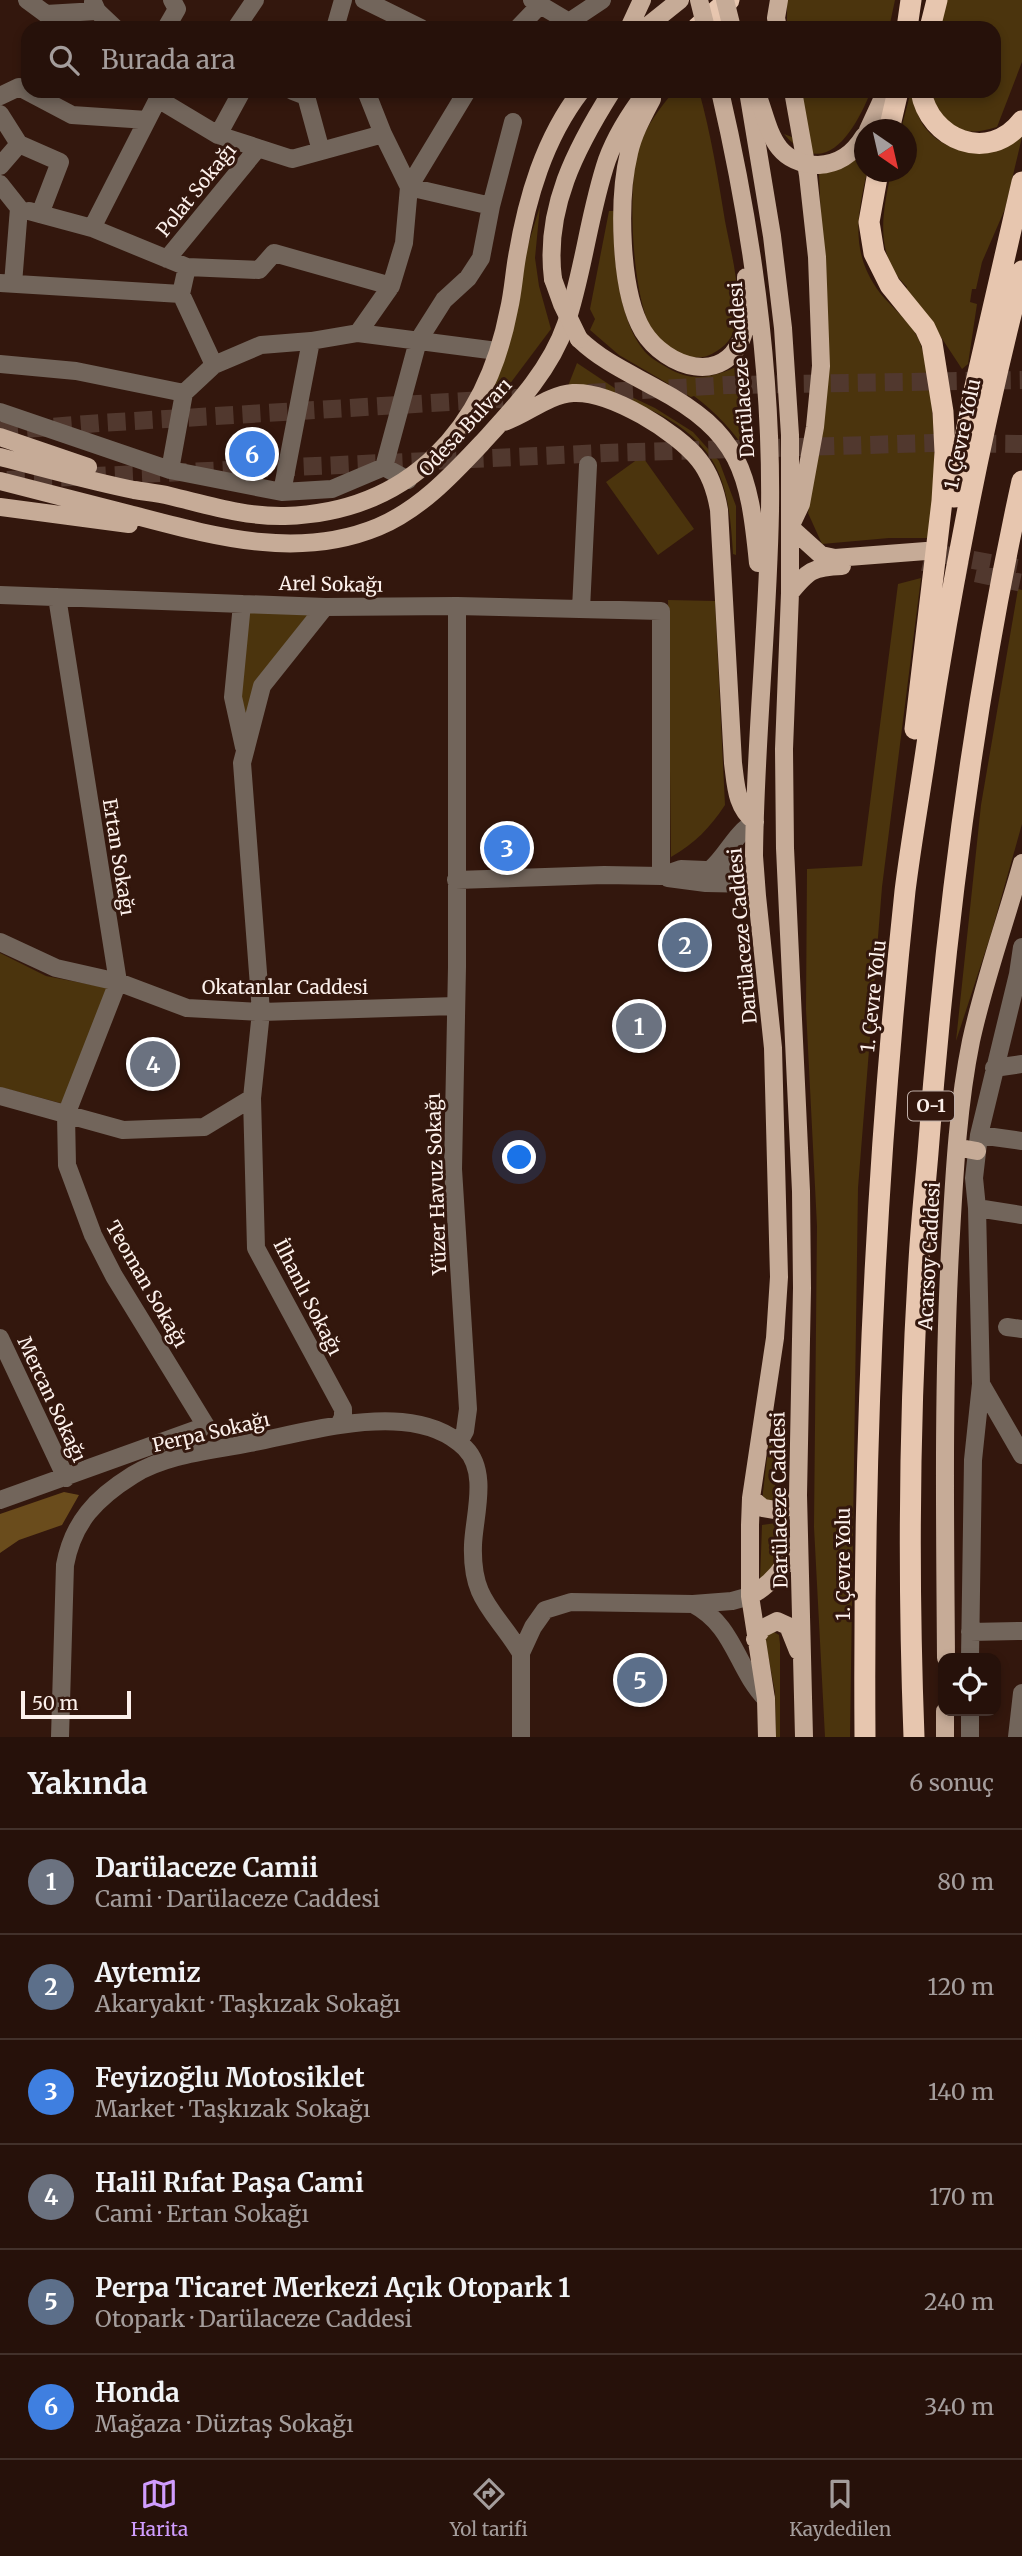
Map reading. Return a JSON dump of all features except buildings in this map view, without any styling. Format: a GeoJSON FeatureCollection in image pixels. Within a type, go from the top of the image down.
{"type":"FeatureCollection","features":[{"type":"Feature","properties":{"kind":"highway"},"geometry":{"type":"LineString","coordinates":[[704,21],[727,0]]}},
{"type":"Feature","properties":{"kind":"highway"},"geometry":{"type":"LineString","coordinates":[[908,21],[911,0]]}},
{"type":"Feature","properties":{"kind":"highway"},"geometry":{"type":"LineString","coordinates":[[932,21],[937,0]]}},
{"type":"Feature","properties":{"kind":"highway"},"geometry":{"type":"LineString","coordinates":[[892,119],[896,98]]}},
{"type":"Feature","properties":{"kind":"highway"},"geometry":{"type":"LineString","coordinates":[[922,98],[930,118],[953,138],[969,143],[988,142],[1005,135],[1022,121]]}},
{"type":"Feature","properties":{"kind":"highway"},"geometry":{"type":"LineString","coordinates":[[876,182],[870,222],[874,253],[890,285],[925,328],[932,343],[942,401],[944,479],[905,820],[906,888]]}},
{"type":"Feature","properties":{"kind":"highway"},"geometry":{"type":"LineString","coordinates":[[929,612],[973,395],[1022,182]]}},
{"type":"Feature","properties":{"kind":"highway","name":"1. Çevre Yolu"},"geometry":{"type":"LineString","coordinates":[[865,1737],[867,1452],[881,1143],[906,888],[953,587],[1022,271]]}},
{"type":"Feature","properties":{"kind":"highway","name":"O-1"},"geometry":{"type":"LineString","coordinates":[[914,1737],[910,1562],[913,1389],[919,1259],[935,1043],[958,838],[979,695],[1022,481]]}},
{"type":"Feature","properties":{"kind":"main road"},"geometry":{"type":"LineString","coordinates":[[632,21],[642,0]]}},
{"type":"Feature","properties":{"kind":"main road"},"geometry":{"type":"LineString","coordinates":[[654,21],[680,0]]}},
{"type":"Feature","properties":{"kind":"main road"},"geometry":{"type":"LineString","coordinates":[[671,21],[692,0]]}},
{"type":"Feature","properties":{"kind":"main road"},"geometry":{"type":"LineString","coordinates":[[699,0],[704,21]]}},
{"type":"Feature","properties":{"kind":"main road"},"geometry":{"type":"LineString","coordinates":[[727,0],[732,21]]}},
{"type":"Feature","properties":{"kind":"main road"},"geometry":{"type":"LineString","coordinates":[[777,21],[779,0]]}},
{"type":"Feature","properties":{"kind":"main road","name":"Odesa Bulvarı"},"geometry":{"type":"LineString","coordinates":[[0,457],[220,508],[283,516],[337,509],[368,500],[408,480],[428,465],[450,441],[485,385],[509,311],[529,202],[547,146],[577,98]]}},
{"type":"Feature","properties":{"kind":"main road"},"geometry":{"type":"LineString","coordinates":[[608,98],[576,152],[564,183],[552,233],[550,257],[553,279],[579,339],[598,356],[690,408],[715,428],[732,451],[744,476],[752,505],[765,609]]}},
{"type":"Feature","properties":{"kind":"main road","name":"Odesa Bulvarı"},"geometry":{"type":"LineString","coordinates":[[0,481],[226,539],[307,543],[378,527],[435,491],[529,389],[556,348],[576,290],[608,157],[642,98]]}},
{"type":"Feature","properties":{"kind":"main road"},"geometry":{"type":"LineString","coordinates":[[653,98],[628,153],[622,245],[626,278],[642,330],[664,354],[696,368],[712,367],[725,360],[736,349],[746,324],[747,232]]}},
{"type":"Feature","properties":{"kind":"main road","name":"Darülaceze Caddesi"},"geometry":{"type":"LineString","coordinates":[[721,98],[757,276],[766,373],[770,511],[755,822],[755,878],[773,1048],[779,1277],[774,1348],[751,1498],[750,1596],[766,1699],[767,1737]]}},
{"type":"Feature","properties":{"kind":"main road","name":"Darülaceze Caddesi"},"geometry":{"type":"LineString","coordinates":[[749,98],[772,236],[788,396],[790,593],[784,749],[786,873],[801,1216],[798,1495],[804,1737]]}},
{"type":"Feature","properties":{"kind":"main road"},"geometry":{"type":"LineString","coordinates":[[758,98],[770,134],[777,146],[794,160],[818,165],[840,161],[854,149]]}},
{"type":"Feature","properties":{"kind":"main road"},"geometry":{"type":"LineString","coordinates":[[790,593],[806,573],[819,567],[924,557],[835,558],[821,555],[790,527],[802,504],[817,414],[821,366],[817,257],[808,175],[794,98]]}},
{"type":"Feature","properties":{"kind":"main road"},"geometry":{"type":"LineString","coordinates":[[873,119],[883,98]]}},
{"type":"Feature","properties":{"kind":"main road"},"geometry":{"type":"LineString","coordinates":[[500,423],[558,396],[575,393],[589,395],[604,399],[649,421],[690,449],[702,463],[715,488],[719,510],[733,763],[742,809],[755,822]]}},
{"type":"Feature","properties":{"kind":"main road"},"geometry":{"type":"LineString","coordinates":[[0,438],[167,495]]}},
{"type":"Feature","properties":{"kind":"main road"},"geometry":{"type":"LineString","coordinates":[[0,507],[181,528]]}},
{"type":"Feature","properties":{"kind":"main road","name":"Acarsoy Caddesi"},"geometry":{"type":"LineString","coordinates":[[946,1653],[944,1396],[954,1175],[971,1042],[1022,863]]}},
{"type":"Feature","properties":{"kind":"main road"},"geometry":{"type":"LineString","coordinates":[[755,878],[786,873]]}},
{"type":"Feature","properties":{"kind":"main road","name":"Acarsoy Caddesi"},"geometry":{"type":"LineString","coordinates":[[956,1653],[953,1526],[955,1361],[980,1052],[1022,898]]}},
{"type":"Feature","properties":{"kind":"main road"},"geometry":{"type":"LineString","coordinates":[[751,1498],[763,1508],[781,1511],[798,1495]]}},
{"type":"Feature","properties":{"kind":"main road"},"geometry":{"type":"LineString","coordinates":[[750,1596],[762,1590],[776,1576],[800,1537]]}},
{"type":"Feature","properties":{"kind":"main road"},"geometry":{"type":"LineString","coordinates":[[755,1639],[768,1625],[778,1621],[783,1623],[792,1632],[802,1667]]}},
{"type":"Feature","properties":{"kind":"main road"},"geometry":{"type":"LineString","coordinates":[[945,1737],[946,1716]]}},
{"type":"Feature","properties":{"kind":"main road"},"geometry":{"type":"LineString","coordinates":[[955,1737],[956,1716]]}},
{"type":"Feature","properties":{"kind":"street"},"geometry":{"type":"LineString","coordinates":[[27,0],[46,13],[95,6],[109,21]]}},
{"type":"Feature","properties":{"kind":"street"},"geometry":{"type":"LineString","coordinates":[[170,21],[177,9],[172,0]]}},
{"type":"Feature","properties":{"kind":"street"},"geometry":{"type":"LineString","coordinates":[[241,21],[255,0]]}},
{"type":"Feature","properties":{"kind":"street"},"geometry":{"type":"LineString","coordinates":[[337,21],[343,0]]}},
{"type":"Feature","properties":{"kind":"street"},"geometry":{"type":"LineString","coordinates":[[364,0],[407,21]]}},
{"type":"Feature","properties":{"kind":"street"},"geometry":{"type":"LineString","coordinates":[[570,21],[602,0]]}},
{"type":"Feature","properties":{"kind":"street"},"geometry":{"type":"LineString","coordinates":[[523,21],[536,2],[567,21]]}},
{"type":"Feature","properties":{"kind":"street"},"geometry":{"type":"LineString","coordinates":[[0,96],[21,88]]}},
{"type":"Feature","properties":{"kind":"street"},"geometry":{"type":"LineString","coordinates":[[40,98],[72,115],[147,120]]}},
{"type":"Feature","properties":{"kind":"street"},"geometry":{"type":"LineString","coordinates":[[92,228],[158,98]]}},
{"type":"Feature","properties":{"kind":"street"},"geometry":{"type":"LineString","coordinates":[[164,98],[218,135],[292,159],[383,134]]}},
{"type":"Feature","properties":{"kind":"street"},"geometry":{"type":"LineString","coordinates":[[218,135],[238,98]]}},
{"type":"Feature","properties":{"kind":"street"},"geometry":{"type":"LineString","coordinates":[[307,98],[321,151]]}},
{"type":"Feature","properties":{"kind":"street"},"geometry":{"type":"LineString","coordinates":[[369,98],[383,134],[410,187],[491,206]]}},
{"type":"Feature","properties":{"kind":"street"},"geometry":{"type":"LineString","coordinates":[[358,333],[391,286],[404,243],[410,187],[458,98]]}},
{"type":"Feature","properties":{"kind":"street"},"geometry":{"type":"LineString","coordinates":[[0,114],[19,144],[60,162],[40,214]]}},
{"type":"Feature","properties":{"kind":"street"},"geometry":{"type":"LineString","coordinates":[[384,467],[418,341],[444,300],[468,278],[481,258],[491,206],[513,122]]}},
{"type":"Feature","properties":{"kind":"street"},"geometry":{"type":"LineString","coordinates":[[0,166],[19,144]]}},
{"type":"Feature","properties":{"kind":"street","name":"Polat Sokağı"},"geometry":{"type":"LineString","coordinates":[[167,259],[258,148]]}},
{"type":"Feature","properties":{"kind":"street"},"geometry":{"type":"LineString","coordinates":[[0,184],[19,208],[92,228],[187,267],[259,270],[274,253],[391,286]]}},
{"type":"Feature","properties":{"kind":"street"},"geometry":{"type":"LineString","coordinates":[[19,208],[7,284],[181,294]]}},
{"type":"Feature","properties":{"kind":"street"},"geometry":{"type":"LineString","coordinates":[[187,267],[181,294],[214,365]]}},
{"type":"Feature","properties":{"kind":"street"},"geometry":{"type":"LineString","coordinates":[[170,470],[184,393],[214,365],[261,345],[311,341],[358,333],[497,351]]}},
{"type":"Feature","properties":{"kind":"street"},"geometry":{"type":"LineString","coordinates":[[282,492],[311,341]]}},
{"type":"Feature","properties":{"kind":"street"},"geometry":{"type":"LineString","coordinates":[[0,364],[76,371],[184,393]]}},
{"type":"Feature","properties":{"kind":"street"},"geometry":{"type":"LineString","coordinates":[[0,412],[170,470],[282,492],[332,489],[384,467]]}},
{"type":"Feature","properties":{"kind":"street"},"geometry":{"type":"LineString","coordinates":[[581,609],[588,466]]}},
{"type":"Feature","properties":{"kind":"street"},"geometry":{"type":"LineString","coordinates":[[384,467],[408,480]]}},
{"type":"Feature","properties":{"kind":"street","name":"Arel Sokağı"},"geometry":{"type":"LineString","coordinates":[[0,595],[325,607],[457,606],[661,611],[662,876]]}},
{"type":"Feature","properties":{"kind":"street","name":"Ertan Sokağı"},"geometry":{"type":"LineString","coordinates":[[57,597],[118,982]]}},
{"type":"Feature","properties":{"kind":"street"},"geometry":{"type":"LineString","coordinates":[[242,604],[233,697],[245,750]]}},
{"type":"Feature","properties":{"kind":"street","name":"Yüzer Havuz Sokağı"},"geometry":{"type":"LineString","coordinates":[[457,606],[453,1169],[468,1409],[465,1431],[459,1442]]}},
{"type":"Feature","properties":{"kind":"street"},"geometry":{"type":"LineString","coordinates":[[245,750],[262,686],[325,607]]}},
{"type":"Feature","properties":{"kind":"street","name":"İlhanlı Sokağı"},"geometry":{"type":"LineString","coordinates":[[245,750],[242,763],[261,1012],[252,1098],[257,1248],[343,1409],[339,1426]]}},
{"type":"Feature","properties":{"kind":"street"},"geometry":{"type":"LineString","coordinates":[[711,869],[725,855],[739,834],[755,822]]}},
{"type":"Feature","properties":{"kind":"street"},"geometry":{"type":"LineString","coordinates":[[662,876],[681,869],[711,869],[755,878]]}},
{"type":"Feature","properties":{"kind":"street"},"geometry":{"type":"LineString","coordinates":[[456,880],[604,875],[662,876],[687,881],[755,878]]}},
{"type":"Feature","properties":{"kind":"street","name":"Okatanlar Caddesi"},"geometry":{"type":"LineString","coordinates":[[0,942],[56,968],[118,982],[187,1008],[261,1012],[455,1006]]}},
{"type":"Feature","properties":{"kind":"street"},"geometry":{"type":"LineString","coordinates":[[970,1653],[973,1460],[981,1384],[974,1145],[1020,974],[1022,947]]}},
{"type":"Feature","properties":{"kind":"street"},"geometry":{"type":"LineString","coordinates":[[66,1115],[118,982]]}},
{"type":"Feature","properties":{"kind":"street"},"geometry":{"type":"LineString","coordinates":[[994,1068],[1022,1064]]}},
{"type":"Feature","properties":{"kind":"street"},"geometry":{"type":"LineString","coordinates":[[0,1096],[123,1130],[204,1128],[252,1098]]}},
{"type":"Feature","properties":{"kind":"street","name":"Teoman Sokağı"},"geometry":{"type":"LineString","coordinates":[[66,1115],[67,1165],[93,1235],[120,1286],[206,1426],[66,1478]]}},
{"type":"Feature","properties":{"kind":"street"},"geometry":{"type":"LineString","coordinates":[[974,1145],[1022,1141]]}},
{"type":"Feature","properties":{"kind":"street"},"geometry":{"type":"LineString","coordinates":[[977,1208],[1022,1215]]}},
{"type":"Feature","properties":{"kind":"street","name":"Mercan Sokağı"},"geometry":{"type":"LineString","coordinates":[[0,1338],[66,1478]]}},
{"type":"Feature","properties":{"kind":"street"},"geometry":{"type":"LineString","coordinates":[[981,1384],[1022,1455]]}},
{"type":"Feature","properties":{"kind":"street","name":"Perpa Sokağı"},"geometry":{"type":"LineString","coordinates":[[60,1737],[65,1565],[76,1527],[103,1495],[135,1474],[167,1460],[339,1426],[401,1422],[423,1425],[459,1442]]}},
{"type":"Feature","properties":{"kind":"street"},"geometry":{"type":"LineString","coordinates":[[459,1442],[475,1461],[478,1479],[473,1545],[476,1586],[484,1603],[522,1653]]}},
{"type":"Feature","properties":{"kind":"street"},"geometry":{"type":"LineString","coordinates":[[0,1500],[66,1478]]}},
{"type":"Feature","properties":{"kind":"street"},"geometry":{"type":"LineString","coordinates":[[521,1737],[522,1653],[545,1610],[571,1602],[693,1604],[732,1601],[750,1596]]}},
{"type":"Feature","properties":{"kind":"street"},"geometry":{"type":"LineString","coordinates":[[693,1604],[707,1611],[723,1628],[748,1675],[766,1699]]}},
{"type":"Feature","properties":{"kind":"street"},"geometry":{"type":"LineString","coordinates":[[971,1632],[1022,1631]]}},
{"type":"Feature","properties":{"kind":"street"},"geometry":{"type":"LineString","coordinates":[[1017,1737],[1022,1693]]}},
{"type":"Feature","properties":{"kind":"street"},"geometry":{"type":"LineString","coordinates":[[970,1716],[970,1737]]}},
{"type":"Feature","properties":{"kind":"shaded area"},"geometry":{"type":"Polygon","coordinates":[[[787,0],[895,0],[890,21],[787,21],[787,0]]]}},
{"type":"Feature","properties":{"kind":"shaded area"},"geometry":{"type":"Polygon","coordinates":[[[947,0],[1022,0],[1022,62],[997,127],[970,132],[961,130],[947,120],[932,98],[1001,98],[1001,21],[941,21],[947,0]]]}},
{"type":"Feature","properties":{"kind":"shaded area"},"geometry":{"type":"Polygon","coordinates":[[[669,98],[701,98],[714,156],[738,301],[731,337],[721,348],[702,357],[686,356],[666,349],[654,335],[638,286],[633,223],[635,168],[638,149],[653,118],[669,98]]]}},
{"type":"Feature","properties":{"kind":"shaded area"},"geometry":{"type":"Polygon","coordinates":[[[801,98],[868,98],[858,119],[854,119],[854,125],[848,134],[838,145],[826,152],[813,154],[799,148],[784,134],[810,144],[801,98]]]}},
{"type":"Feature","properties":{"kind":"shaded area"},"geometry":{"type":"Polygon","coordinates":[[[909,98],[913,98],[923,125],[929,132],[954,148],[987,153],[1022,137],[1005,209],[982,262],[976,289],[972,289],[970,302],[977,304],[968,364],[962,369],[937,331],[904,292],[907,287],[889,261],[883,232],[889,182],[917,182],[917,119],[904,119],[909,98]]]}},
{"type":"Feature","properties":{"kind":"shaded area"},"geometry":{"type":"Polygon","coordinates":[[[854,154],[854,182],[865,182],[858,234],[864,264],[880,293],[905,320],[921,346],[934,436],[934,476],[928,538],[889,538],[822,544],[808,513],[818,453],[823,269],[819,173],[854,154]]]}},
{"type":"Feature","properties":{"kind":"shaded area"},"geometry":{"type":"Polygon","coordinates":[[[540,206],[535,258],[539,286],[551,329],[480,418],[476,416],[540,206]]]}},
{"type":"Feature","properties":{"kind":"shaded area"},"geometry":{"type":"Polygon","coordinates":[[[609,211],[614,211],[618,282],[634,335],[650,357],[686,376],[704,377],[740,365],[750,456],[725,423],[702,402],[619,355],[590,330],[595,319],[590,309],[609,211]]]}},
{"type":"Feature","properties":{"kind":"shaded area"},"geometry":{"type":"Polygon","coordinates":[[[577,363],[619,391],[655,408],[693,432],[719,461],[736,506],[736,555],[733,554],[726,494],[718,471],[700,444],[685,430],[648,409],[607,394],[568,386],[577,363]]]}},
{"type":"Feature","properties":{"kind":"shaded area"},"geometry":{"type":"Polygon","coordinates":[[[642,456],[694,529],[658,555],[606,482],[642,456]]]}},
{"type":"Feature","properties":{"kind":"shaded area"},"geometry":{"type":"Polygon","coordinates":[[[921,578],[882,887],[858,1188],[850,1737],[825,1737],[814,1527],[817,1226],[806,1009],[807,869],[862,866],[898,584],[921,578]]]}},
{"type":"Feature","properties":{"kind":"shaded area"},"geometry":{"type":"Polygon","coordinates":[[[1018,589],[1022,590],[1022,824],[991,934],[956,1041],[981,805],[1018,589]]]}},
{"type":"Feature","properties":{"kind":"shaded area"},"geometry":{"type":"Polygon","coordinates":[[[668,600],[715,601],[725,805],[701,834],[671,857],[668,600]]]}},
{"type":"Feature","properties":{"kind":"shaded area"},"geometry":{"type":"Polygon","coordinates":[[[248,611],[311,613],[245,721],[241,694],[248,611]]]}},
{"type":"Feature","properties":{"kind":"shaded area"},"geometry":{"type":"Polygon","coordinates":[[[0,953],[46,976],[108,988],[64,1104],[0,1087],[0,953]]]}},
{"type":"Feature","properties":{"kind":"shaded area"},"geometry":{"type":"Polygon","coordinates":[[[777,1414],[775,1502],[769,1504],[763,1497],[763,1492],[768,1449],[777,1414]]]}},
{"type":"Feature","properties":{"kind":"shaded area"},"geometry":{"type":"Polygon","coordinates":[[[64,1492],[79,1495],[62,1525],[19,1540],[0,1553],[0,1514],[64,1492]]]}},
{"type":"Feature","properties":{"kind":"shaded area"},"geometry":{"type":"Polygon","coordinates":[[[783,1522],[780,1558],[760,1581],[762,1525],[783,1522]]]}},
{"type":"Feature","properties":{"kind":"shaded area"},"geometry":{"type":"Polygon","coordinates":[[[774,1632],[779,1635],[780,1644],[780,1737],[776,1737],[775,1692],[765,1639],[768,1634],[774,1632]]]}},
{"type":"Feature","properties":{"kind":"tunnel"},"geometry":{"type":"LineString","coordinates":[[588,393],[729,385],[1022,380]]}},
{"type":"Feature","properties":{"kind":"tunnel"},"geometry":{"type":"LineString","coordinates":[[0,431],[532,397]]}},
{"type":"Feature","properties":{"kind":"tunnel"},"geometry":{"type":"LineString","coordinates":[[7,480],[605,453],[932,443],[1022,444]]}},
{"type":"Feature","properties":{"kind":"tunnel"},"geometry":{"type":"LineString","coordinates":[[946,555],[1022,569]]}},
{"type":"Feature","properties":{"kind":"tunnel"},"geometry":{"type":"LineString","coordinates":[[923,562],[1022,583]]}},
{"type":"Feature","properties":{"kind":"place","name":"Honda"},"geometry":{"type":"Point","coordinates":[252,454]}},
{"type":"Feature","properties":{"kind":"place","name":"Feyizoğlu Motosiklet"},"geometry":{"type":"Point","coordinates":[507,848]}},
{"type":"Feature","properties":{"kind":"place","name":"Aytemiz"},"geometry":{"type":"Point","coordinates":[685,945]}},
{"type":"Feature","properties":{"kind":"place","name":"Darülaceze Camii"},"geometry":{"type":"Point","coordinates":[639,1026]}},
{"type":"Feature","properties":{"kind":"place","name":"Halil Rıfat Paşa Cami"},"geometry":{"type":"Point","coordinates":[153,1064]}},
{"type":"Feature","properties":{"kind":"place","name":"Perpa Ticaret Merkezi Açık Otopark 1"},"geometry":{"type":"Point","coordinates":[640,1680]}}]}
